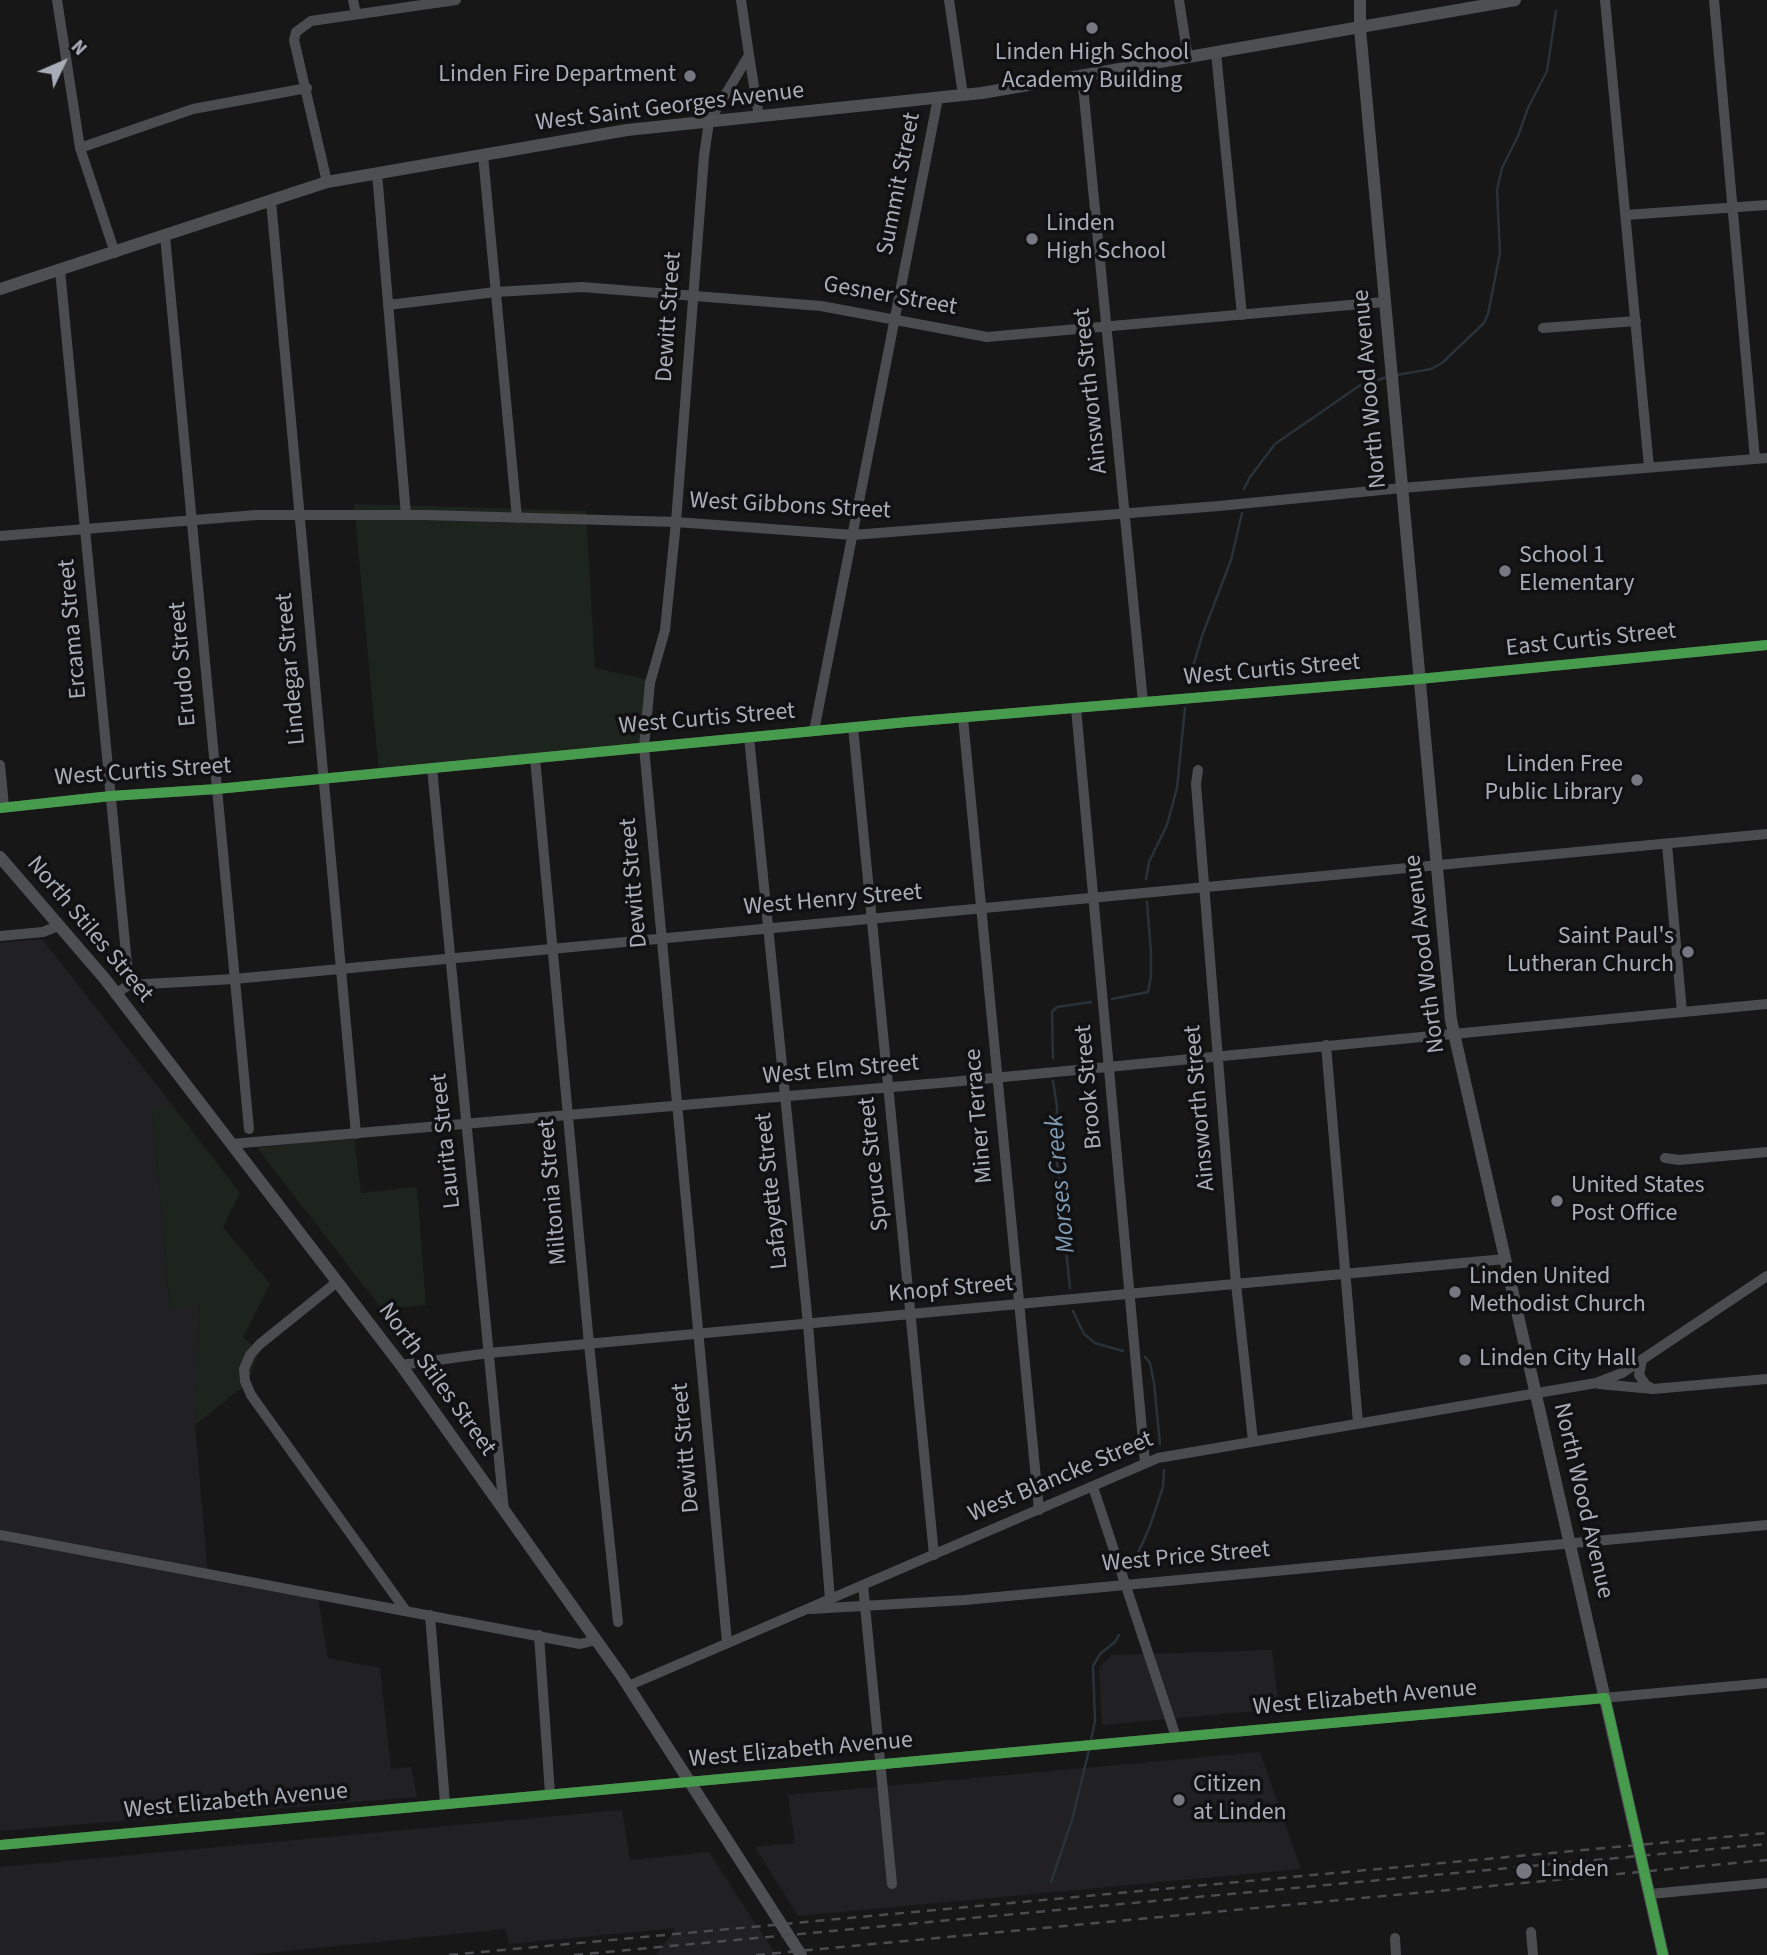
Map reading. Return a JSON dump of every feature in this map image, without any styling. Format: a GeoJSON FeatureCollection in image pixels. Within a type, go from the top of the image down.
{"type":"FeatureCollection","features":[{"type":"Feature","properties":{"kind":"main road","name":"North Wood Avenue"},"geometry":{"type":"LineString","coordinates":[[1360,0],[1360,29],[1390,368],[1454,1033],[1664,1955]]}},
{"type":"Feature","properties":{"kind":"main road","name":"West Saint Georges Avenue"},"geometry":{"type":"LineString","coordinates":[[0,289],[327,182],[627,130],[963,95],[1360,29],[1515,0]]}},
{"type":"Feature","properties":{"kind":"main road","name":"North Stiles Street"},"geometry":{"type":"LineString","coordinates":[[0,856],[115,994],[401,1365],[628,1686],[801,1955]]}},
{"type":"Feature","properties":{"kind":"street"},"geometry":{"type":"LineString","coordinates":[[57,0],[80,148],[115,253]]}},
{"type":"Feature","properties":{"kind":"street"},"geometry":{"type":"LineString","coordinates":[[353,0],[356,14]]}},
{"type":"Feature","properties":{"kind":"street"},"geometry":{"type":"LineString","coordinates":[[327,182],[295,35],[303,25],[311,21],[456,0]]}},
{"type":"Feature","properties":{"kind":"street"},"geometry":{"type":"LineString","coordinates":[[741,0],[759,117]]}},
{"type":"Feature","properties":{"kind":"street"},"geometry":{"type":"LineString","coordinates":[[948,0],[963,95]]}},
{"type":"Feature","properties":{"kind":"street"},"geometry":{"type":"LineString","coordinates":[[1179,0],[1188,58]]}},
{"type":"Feature","properties":{"kind":"street"},"geometry":{"type":"LineString","coordinates":[[1605,0],[1649,467]]}},
{"type":"Feature","properties":{"kind":"street"},"geometry":{"type":"LineString","coordinates":[[1714,0],[1755,459]]}},
{"type":"Feature","properties":{"kind":"street"},"geometry":{"type":"LineString","coordinates":[[1216,53],[1242,315]]}},
{"type":"Feature","properties":{"kind":"street"},"geometry":{"type":"LineString","coordinates":[[709,122],[749,55]]}},
{"type":"Feature","properties":{"kind":"street","name":"Ainsworth Street"},"geometry":{"type":"LineString","coordinates":[[1082,76],[1143,702]]}},
{"type":"Feature","properties":{"kind":"street"},"geometry":{"type":"LineString","coordinates":[[80,148],[193,108],[307,88]]}},
{"type":"Feature","properties":{"kind":"street","name":"Summit Street"},"geometry":{"type":"LineString","coordinates":[[814,731],[938,98]]}},
{"type":"Feature","properties":{"kind":"street","name":"Dewitt Street"},"geometry":{"type":"LineString","coordinates":[[709,122],[665,630],[650,683],[645,747],[727,1642]]}},
{"type":"Feature","properties":{"kind":"street"},"geometry":{"type":"LineString","coordinates":[[483,155],[517,518]]}},
{"type":"Feature","properties":{"kind":"street"},"geometry":{"type":"LineString","coordinates":[[377,173],[406,515]]}},
{"type":"Feature","properties":{"kind":"street","name":"Lindegar Street"},"geometry":{"type":"LineString","coordinates":[[271,201],[356,1134]]}},
{"type":"Feature","properties":{"kind":"street"},"geometry":{"type":"LineString","coordinates":[[1626,215],[1767,205]]}},
{"type":"Feature","properties":{"kind":"street","name":"Erudo Street"},"geometry":{"type":"LineString","coordinates":[[164,236],[249,1129]]}},
{"type":"Feature","properties":{"kind":"street","name":"Ercama Street"},"geometry":{"type":"LineString","coordinates":[[60,270],[129,985]]}},
{"type":"Feature","properties":{"kind":"street","name":"Gesner Street"},"geometry":{"type":"LineString","coordinates":[[388,305],[496,292],[582,287],[798,303],[987,337],[1384,302]]}},
{"type":"Feature","properties":{"kind":"street"},"geometry":{"type":"LineString","coordinates":[[1543,328],[1636,321]]}},
{"type":"Feature","properties":{"kind":"street","name":"West Gibbons Street"},"geometry":{"type":"LineString","coordinates":[[0,536],[256,515],[406,515],[676,522],[853,535],[1767,458]]}},
{"type":"Feature","properties":{"kind":"street","name":"East Curtis Street"},"geometry":{"type":"LineString","coordinates":[[1419,679],[1767,645]]}},
{"type":"Feature","properties":{"kind":"street","name":"West Curtis Street"},"geometry":{"type":"LineString","coordinates":[[2,807],[323,779],[853,727],[1419,679]]}},
{"type":"Feature","properties":{"kind":"street","name":"Brook Street"},"geometry":{"type":"LineString","coordinates":[[1076,708],[1145,1463]]}},
{"type":"Feature","properties":{"kind":"street","name":"Miner Terrace"},"geometry":{"type":"LineString","coordinates":[[963,718],[1039,1510]]}},
{"type":"Feature","properties":{"kind":"street","name":"Spruce Street"},"geometry":{"type":"LineString","coordinates":[[853,727],[934,1555]]}},
{"type":"Feature","properties":{"kind":"street","name":"Lafayette Street"},"geometry":{"type":"LineString","coordinates":[[749,737],[807,1324],[830,1599]]}},
{"type":"Feature","properties":{"kind":"street","name":"Miltonia Street"},"geometry":{"type":"LineString","coordinates":[[535,758],[589,1344],[618,1622]]}},
{"type":"Feature","properties":{"kind":"street"},"geometry":{"type":"LineString","coordinates":[[0,765],[2,807]]}},
{"type":"Feature","properties":{"kind":"street","name":"Laurita Street"},"geometry":{"type":"LineString","coordinates":[[432,768],[504,1511]]}},
{"type":"Feature","properties":{"kind":"street","name":"Ainsworth Street"},"geometry":{"type":"LineString","coordinates":[[1198,770],[1196,785],[1236,1284],[1253,1441]]}},
{"type":"Feature","properties":{"kind":"street","name":"West Henry Street"},"geometry":{"type":"LineString","coordinates":[[129,985],[234,979],[1767,834]]}},
{"type":"Feature","properties":{"kind":"street"},"geometry":{"type":"LineString","coordinates":[[1667,844],[1682,1012]]}},
{"type":"Feature","properties":{"kind":"street"},"geometry":{"type":"LineString","coordinates":[[0,936],[43,932],[58,926]]}},
{"type":"Feature","properties":{"kind":"street"},"geometry":{"type":"LineString","coordinates":[[115,994],[129,985]]}},
{"type":"Feature","properties":{"kind":"street","name":"West Elm Street"},"geometry":{"type":"LineString","coordinates":[[231,1144],[889,1087],[1767,1004]]}},
{"type":"Feature","properties":{"kind":"street"},"geometry":{"type":"LineString","coordinates":[[1326,1045],[1358,1423]]}},
{"type":"Feature","properties":{"kind":"street"},"geometry":{"type":"LineString","coordinates":[[1665,1158],[1679,1160],[1767,1152]]}},
{"type":"Feature","properties":{"kind":"street","name":"Knopf Street"},"geometry":{"type":"LineString","coordinates":[[401,1365],[489,1353],[1505,1259]]}},
{"type":"Feature","properties":{"kind":"street"},"geometry":{"type":"LineString","coordinates":[[1596,1383],[1622,1373],[1643,1360],[1767,1276]]}},
{"type":"Feature","properties":{"kind":"street"},"geometry":{"type":"LineString","coordinates":[[337,1282],[260,1344],[244,1369],[245,1381],[251,1395],[406,1611]]}},
{"type":"Feature","properties":{"kind":"street"},"geometry":{"type":"LineString","coordinates":[[1643,1360],[1639,1375],[1646,1385],[1653,1389]]}},
{"type":"Feature","properties":{"kind":"street"},"geometry":{"type":"LineString","coordinates":[[1596,1383],[1653,1389],[1767,1379]]}},
{"type":"Feature","properties":{"kind":"street","name":"West Blancke Street"},"geometry":{"type":"LineString","coordinates":[[628,1686],[1145,1463],[1177,1454],[1596,1383]]}},
{"type":"Feature","properties":{"kind":"street"},"geometry":{"type":"LineString","coordinates":[[1093,1487],[1177,1737]]}},
{"type":"Feature","properties":{"kind":"street","name":"West Price Street"},"geometry":{"type":"LineString","coordinates":[[805,1609],[866,1607],[1767,1525]]}},
{"type":"Feature","properties":{"kind":"street"},"geometry":{"type":"LineString","coordinates":[[0,1535],[580,1644],[596,1640]]}},
{"type":"Feature","properties":{"kind":"street"},"geometry":{"type":"LineString","coordinates":[[863,1585],[892,1884]]}},
{"type":"Feature","properties":{"kind":"street"},"geometry":{"type":"LineString","coordinates":[[430,1615],[445,1803]]}},
{"type":"Feature","properties":{"kind":"street"},"geometry":{"type":"LineString","coordinates":[[539,1635],[550,1794]]}},
{"type":"Feature","properties":{"kind":"street","name":"West Elizabeth Avenue"},"geometry":{"type":"LineString","coordinates":[[0,1845],[1767,1683]]}},
{"type":"Feature","properties":{"kind":"street"},"geometry":{"type":"LineString","coordinates":[[1216,1734],[1219,1747]]}},
{"type":"Feature","properties":{"kind":"street"},"geometry":{"type":"LineString","coordinates":[[1650,1894],[1767,1883]]}},
{"type":"Feature","properties":{"kind":"street"},"geometry":{"type":"LineString","coordinates":[[1531,1932],[1532,1955]]}},
{"type":"Feature","properties":{"kind":"street"},"geometry":{"type":"LineString","coordinates":[[1395,1938],[1396,1955]]}},
{"type":"Feature","properties":{"kind":"shaded area"},"geometry":{"type":"Polygon","coordinates":[[[354,504],[586,511],[595,668],[654,681],[645,752],[379,773],[354,504]]]}},
{"type":"Feature","properties":{"kind":"shaded area"},"geometry":{"type":"Polygon","coordinates":[[[42,939],[173,1106],[152,1109],[170,1309],[200,1303],[195,1425],[208,1575],[318,1597],[328,1658],[380,1668],[391,1769],[411,1767],[417,1797],[0,1831],[0,943],[42,939]]]}},
{"type":"Feature","properties":{"kind":"shaded area"},"geometry":{"type":"Polygon","coordinates":[[[173,1106],[240,1193],[223,1227],[270,1284],[243,1337],[259,1351],[248,1383],[195,1425],[200,1304],[170,1309],[152,1108],[173,1106]]]}},
{"type":"Feature","properties":{"kind":"shaded area"},"geometry":{"type":"Polygon","coordinates":[[[354,1137],[361,1193],[417,1187],[426,1305],[382,1309],[257,1148],[354,1137]]]}},
{"type":"Feature","properties":{"kind":"shaded area"},"geometry":{"type":"Polygon","coordinates":[[[1272,1650],[1279,1709],[1102,1725],[1099,1667],[1112,1655],[1272,1650]]]}},
{"type":"Feature","properties":{"kind":"shaded area"},"geometry":{"type":"Polygon","coordinates":[[[1260,1752],[1301,1869],[798,1916],[755,1847],[795,1843],[788,1795],[1260,1752]]]}},
{"type":"Feature","properties":{"kind":"shaded area"},"geometry":{"type":"Polygon","coordinates":[[[622,1810],[630,1860],[709,1852],[776,1955],[656,1955],[676,1928],[509,1944],[505,1929],[249,1955],[0,1955],[0,1867],[622,1810]]]}},
{"type":"Feature","properties":{"kind":"waterway","name":"Morses Creek"},"geometry":{"type":"LineString","coordinates":[[1397,375],[1431,369],[1442,363],[1484,323],[1488,314],[1500,253],[1497,190],[1502,168],[1547,71],[1556,11]]}},
{"type":"Feature","properties":{"kind":"waterway","name":"Morses Creek"},"geometry":{"type":"LineString","coordinates":[[1244,489],[1275,444],[1359,386],[1387,377]]}},
{"type":"Feature","properties":{"kind":"waterway","name":"Morses Creek"},"geometry":{"type":"LineString","coordinates":[[1188,684],[1202,636],[1231,560],[1242,513]]}},
{"type":"Feature","properties":{"kind":"waterway","name":"Morses Creek"},"geometry":{"type":"LineString","coordinates":[[1146,879],[1149,862],[1167,825],[1177,788],[1185,708]]}},
{"type":"Feature","properties":{"kind":"waterway","name":"Morses Creek"},"geometry":{"type":"LineString","coordinates":[[1112,999],[1148,992],[1151,953],[1147,902]]}},
{"type":"Feature","properties":{"kind":"waterway","name":"Morses Creek"},"geometry":{"type":"LineString","coordinates":[[1053,1058],[1052,1012],[1057,1007],[1091,1002]]}},
{"type":"Feature","properties":{"kind":"waterway","name":"Morses Creek"},"geometry":{"type":"LineString","coordinates":[[1053,1081],[1057,1107],[1056,1153],[1070,1288]]}},
{"type":"Feature","properties":{"kind":"waterway","name":"Morses Creek"},"geometry":{"type":"LineString","coordinates":[[1073,1311],[1084,1334],[1095,1343],[1123,1351]]}},
{"type":"Feature","properties":{"kind":"waterway","name":"Morses Creek"},"geometry":{"type":"LineString","coordinates":[[1145,1357],[1150,1363],[1154,1383],[1160,1444]]}},
{"type":"Feature","properties":{"kind":"waterway","name":"Morses Creek"},"geometry":{"type":"LineString","coordinates":[[1134,1562],[1163,1487],[1164,1470]]}},
{"type":"Feature","properties":{"kind":"waterway","name":"Morses Creek"},"geometry":{"type":"LineString","coordinates":[[1091,1740],[1095,1721],[1093,1666],[1100,1654],[1115,1642],[1119,1635]]}},
{"type":"Feature","properties":{"kind":"waterway","name":"Morses Creek"},"geometry":{"type":"LineString","coordinates":[[1051,1882],[1072,1820],[1089,1750]]}},
{"type":"Feature","properties":{"kind":"railway"},"geometry":{"type":"LineString","coordinates":[[449,1955],[1767,1833]]}},
{"type":"Feature","properties":{"kind":"railway"},"geometry":{"type":"LineString","coordinates":[[574,1955],[1767,1844]]}},
{"type":"Feature","properties":{"kind":"railway"},"geometry":{"type":"LineString","coordinates":[[756,1955],[1767,1860]]}},
{"type":"Feature","properties":{"kind":"cycle path"},"geometry":{"type":"LineString","coordinates":[[0,808],[907,722],[1419,679],[1767,645]]}},
{"type":"Feature","properties":{"kind":"cycle path"},"geometry":{"type":"LineString","coordinates":[[0,1845],[1605,1698],[1663,1955]]}},
{"type":"Feature","properties":{"kind":"place","name":"Linden High School Academy Building"},"geometry":{"type":"Point","coordinates":[1092,28]}},
{"type":"Feature","properties":{"kind":"place","name":"Linden Fire Department"},"geometry":{"type":"Point","coordinates":[690,76]}},
{"type":"Feature","properties":{"kind":"place","name":"Linden High School"},"geometry":{"type":"Point","coordinates":[1032,239]}},
{"type":"Feature","properties":{"kind":"place","name":"School 1 Elementary"},"geometry":{"type":"Point","coordinates":[1505,571]}},
{"type":"Feature","properties":{"kind":"place","name":"Linden Free Public Library"},"geometry":{"type":"Point","coordinates":[1637,780]}},
{"type":"Feature","properties":{"kind":"place","name":"Saint Paul's Lutheran Church"},"geometry":{"type":"Point","coordinates":[1688,952]}},
{"type":"Feature","properties":{"kind":"place","name":"United States Post Office"},"geometry":{"type":"Point","coordinates":[1557,1201]}},
{"type":"Feature","properties":{"kind":"place","name":"Linden United Methodist Church"},"geometry":{"type":"Point","coordinates":[1455,1292]}},
{"type":"Feature","properties":{"kind":"place","name":"Linden City Hall"},"geometry":{"type":"Point","coordinates":[1465,1360]}},
{"type":"Feature","properties":{"kind":"place","name":"Citizen at Linden"},"geometry":{"type":"Point","coordinates":[1179,1800]}},
{"type":"Feature","properties":{"kind":"place","name":"Linden"},"geometry":{"type":"Point","coordinates":[1524,1871]}}]}
